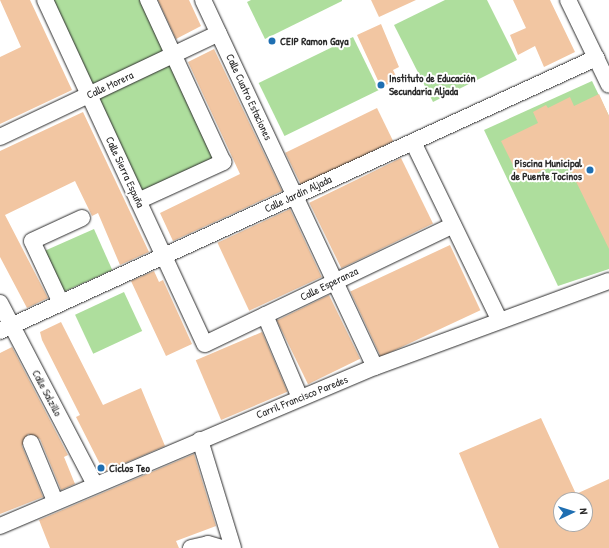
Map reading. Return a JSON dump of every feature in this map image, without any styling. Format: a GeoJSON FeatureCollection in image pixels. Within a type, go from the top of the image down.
{"type":"FeatureCollection","features":[{"type":"Feature","properties":{"kind":"street","name":"Calle Sierra Espuña"},"geometry":{"type":"LineString","coordinates":[[46,0],[205,344]]}},
{"type":"Feature","properties":{"kind":"street"},"geometry":{"type":"LineString","coordinates":[[138,201],[223,162],[148,0]]}},
{"type":"Feature","properties":{"kind":"street","name":"Calle Cuatro Estaciones"},"geometry":{"type":"LineString","coordinates":[[203,0],[296,195],[375,367]]}},
{"type":"Feature","properties":{"kind":"street"},"geometry":{"type":"LineString","coordinates":[[568,0],[609,85]]}},
{"type":"Feature","properties":{"kind":"street","name":"Calle Morera"},"geometry":{"type":"LineString","coordinates":[[0,137],[219,33]]}},
{"type":"Feature","properties":{"kind":"street","name":"Calle Jardín Aljada"},"geometry":{"type":"LineString","coordinates":[[6,328],[596,58]]}},
{"type":"Feature","properties":{"kind":"street"},"geometry":{"type":"LineString","coordinates":[[413,142],[499,319]]}},
{"type":"Feature","properties":{"kind":"street"},"geometry":{"type":"LineString","coordinates":[[61,303],[32,241],[82,218]]}},
{"type":"Feature","properties":{"kind":"street","name":"Calle Esperanza"},"geometry":{"type":"LineString","coordinates":[[205,344],[453,225]]}},
{"type":"Feature","properties":{"kind":"street","name":"Carril Francisco Paredes"},"geometry":{"type":"LineString","coordinates":[[0,526],[94,483],[375,367],[499,319],[609,281]]}},
{"type":"Feature","properties":{"kind":"street","name":"Calle Salzillo"},"geometry":{"type":"LineString","coordinates":[[0,303],[6,328],[94,483]]}},
{"type":"Feature","properties":{"kind":"street"},"geometry":{"type":"LineString","coordinates":[[265,315],[300,398]]}},
{"type":"Feature","properties":{"kind":"street"},"geometry":{"type":"LineString","coordinates":[[200,440],[233,548]]}},
{"type":"Feature","properties":{"kind":"street"},"geometry":{"type":"LineString","coordinates":[[31,443],[55,501]]}},
{"type":"Feature","properties":{"kind":"street"},"geometry":{"type":"LineString","coordinates":[[191,548],[208,544],[222,548]]}},
{"type":"Feature","properties":{"kind":"green space"},"geometry":{"type":"Polygon","coordinates":[[[45,0],[148,0],[223,162],[138,201],[45,0]]]}},
{"type":"Feature","properties":{"kind":"green space"},"geometry":{"type":"Polygon","coordinates":[[[251,0],[342,1],[265,39],[247,2],[251,0]]]}},
{"type":"Feature","properties":{"kind":"green space"},"geometry":{"type":"Polygon","coordinates":[[[445,0],[487,0],[517,60],[433,102],[394,25],[445,0]]]}},
{"type":"Feature","properties":{"kind":"green space"},"geometry":{"type":"Polygon","coordinates":[[[353,37],[379,90],[284,136],[259,83],[353,37]]]}},
{"type":"Feature","properties":{"kind":"green space"},"geometry":{"type":"Polygon","coordinates":[[[592,81],[609,116],[609,269],[558,286],[484,130],[592,81]]]}},
{"type":"Feature","properties":{"kind":"green space"},"geometry":{"type":"Polygon","coordinates":[[[94,229],[112,270],[62,292],[44,251],[94,229]]]}},
{"type":"Feature","properties":{"kind":"green space"},"geometry":{"type":"Polygon","coordinates":[[[124,292],[142,331],[93,354],[75,315],[124,292]]]}},
{"type":"Feature","properties":{"kind":"building"},"geometry":{"type":"Polygon","coordinates":[[[0,0],[30,0],[72,90],[0,124],[0,57],[21,47],[0,0]]]}},
{"type":"Feature","properties":{"kind":"building"},"geometry":{"type":"Polygon","coordinates":[[[158,0],[189,0],[201,26],[176,39],[158,0]]]}},
{"type":"Feature","properties":{"kind":"building"},"geometry":{"type":"Polygon","coordinates":[[[371,0],[416,0],[379,17],[371,0]]]}},
{"type":"Feature","properties":{"kind":"building"},"geometry":{"type":"Polygon","coordinates":[[[513,0],[550,0],[575,52],[544,67],[535,46],[518,55],[510,35],[526,28],[513,0]]]}},
{"type":"Feature","properties":{"kind":"building"},"geometry":{"type":"Polygon","coordinates":[[[381,24],[399,67],[393,70],[398,80],[381,87],[357,35],[381,24]]]}},
{"type":"Feature","properties":{"kind":"building"},"geometry":{"type":"Polygon","coordinates":[[[214,49],[282,191],[173,241],[160,213],[240,174],[188,62],[214,49]]]}},
{"type":"Feature","properties":{"kind":"building","name":"Piscina Municipal de Puente Tocinos"},"geometry":{"type":"Polygon","coordinates":[[[599,94],[609,116],[609,249],[565,159],[521,181],[501,141],[538,123],[533,112],[546,105],[548,108],[570,97],[574,106],[599,94]]]}},
{"type":"Feature","properties":{"kind":"building"},"geometry":{"type":"Polygon","coordinates":[[[377,108],[393,141],[302,186],[285,153],[377,108]]]}},
{"type":"Feature","properties":{"kind":"building"},"geometry":{"type":"Polygon","coordinates":[[[83,112],[149,252],[120,265],[98,213],[92,216],[75,181],[5,215],[48,298],[27,308],[0,257],[0,151],[83,112]]]}},
{"type":"Feature","properties":{"kind":"building"},"geometry":{"type":"Polygon","coordinates":[[[401,158],[433,224],[341,268],[309,203],[401,158]]]}},
{"type":"Feature","properties":{"kind":"building"},"geometry":{"type":"Polygon","coordinates":[[[290,209],[322,277],[249,311],[217,243],[290,209]]]}},
{"type":"Feature","properties":{"kind":"building"},"geometry":{"type":"Polygon","coordinates":[[[450,245],[480,310],[381,357],[350,291],[450,245]]]}},
{"type":"Feature","properties":{"kind":"building"},"geometry":{"type":"Polygon","coordinates":[[[154,271],[159,282],[163,280],[192,344],[166,356],[131,281],[154,271]]]}},
{"type":"Feature","properties":{"kind":"building"},"geometry":{"type":"Polygon","coordinates":[[[329,295],[360,359],[308,384],[277,320],[329,295]]]}},
{"type":"Feature","properties":{"kind":"building"},"geometry":{"type":"Polygon","coordinates":[[[61,322],[103,405],[141,388],[165,446],[104,472],[76,417],[80,415],[42,340],[40,332],[61,322]]]}},
{"type":"Feature","properties":{"kind":"building"},"geometry":{"type":"Polygon","coordinates":[[[262,332],[287,392],[221,420],[196,360],[262,332]]]}},
{"type":"Feature","properties":{"kind":"building"},"geometry":{"type":"Polygon","coordinates":[[[12,347],[68,455],[64,457],[75,484],[61,490],[40,439],[28,434],[22,446],[43,497],[0,514],[0,353],[12,347]]]}},
{"type":"Feature","properties":{"kind":"building"},"geometry":{"type":"Polygon","coordinates":[[[541,418],[575,492],[553,492],[553,532],[593,532],[593,492],[580,492],[609,479],[609,548],[499,548],[459,453],[541,418]]]}},
{"type":"Feature","properties":{"kind":"building"},"geometry":{"type":"Polygon","coordinates":[[[194,454],[216,526],[176,541],[179,548],[50,548],[39,520],[194,454]]]}},
{"type":"Feature","properties":{"kind":"place","name":"CEIP Ramon Gaya"},"geometry":{"type":"Point","coordinates":[272,41]}},
{"type":"Feature","properties":{"kind":"place","name":"Instituto de Educación Secundaria Aljada"},"geometry":{"type":"Point","coordinates":[381,85]}},
{"type":"Feature","properties":{"kind":"place","name":"Piscina Municipal de Puente Tocinos"},"geometry":{"type":"Point","coordinates":[590,170]}},
{"type":"Feature","properties":{"kind":"place","name":"Ciclos Teo"},"geometry":{"type":"Point","coordinates":[101,468]}}]}
